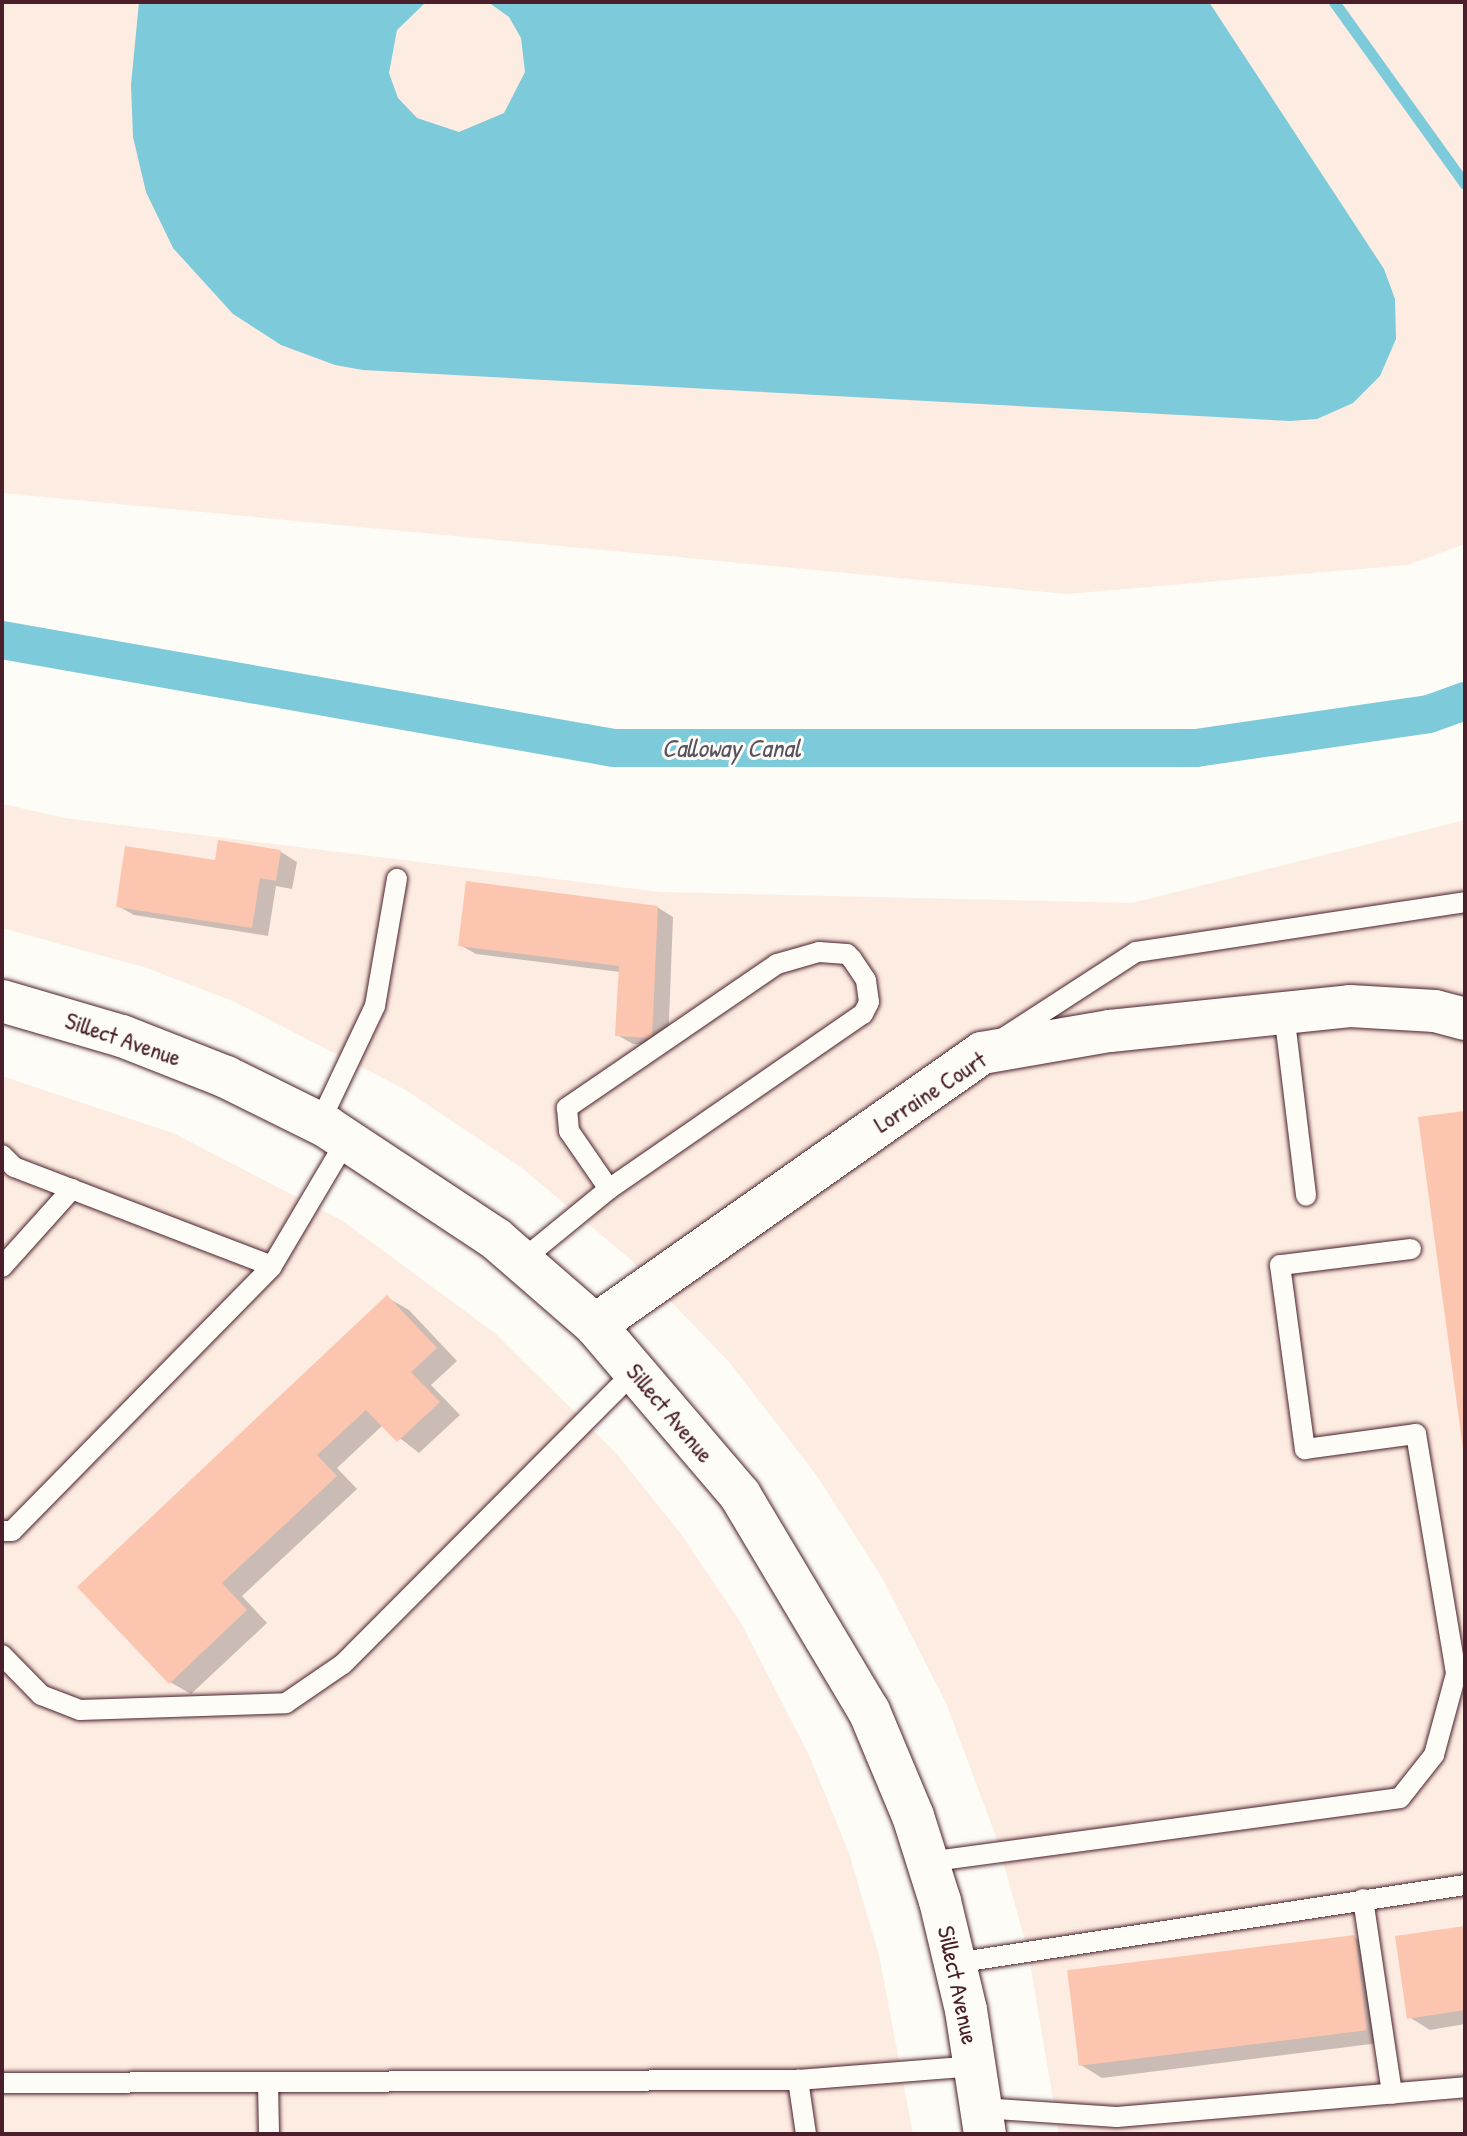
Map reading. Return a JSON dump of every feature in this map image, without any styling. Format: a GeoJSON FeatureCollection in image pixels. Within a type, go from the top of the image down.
{"type":"FeatureCollection","features":[{"type":"Feature","properties":{"kind":"street","name":"Sillect Avenue"},"geometry":{"type":"LineString","coordinates":[[2,1001],[122,1036],[226,1077],[333,1131],[404,1174],[521,1261],[595,1325],[740,1495],[869,1711],[927,1862],[955,1963],[983,2121]]}},
{"type":"Feature","properties":{"kind":"street","name":"Lorraine Court"},"geometry":{"type":"LineString","coordinates":[[595,1325],[982,1053],[1110,1031],[1350,1006],[1435,1011],[1465,1019]]}},
{"type":"Feature","properties":{"kind":"lane"},"geometry":{"type":"LineString","coordinates":[[2,1531],[12,1531],[272,1266],[333,1131],[375,1006],[397,879]]}},
{"type":"Feature","properties":{"kind":"lane"},"geometry":{"type":"LineString","coordinates":[[982,1053],[1136,952],[1465,902]]}},
{"type":"Feature","properties":{"kind":"lane"},"geometry":{"type":"LineString","coordinates":[[521,1261],[609,1189],[863,1014],[869,1002],[866,980],[852,959],[828,952],[777,964],[567,1108],[569,1131],[609,1189]]}},
{"type":"Feature","properties":{"kind":"lane"},"geometry":{"type":"LineString","coordinates":[[1284,1013],[1306,1196]]}},
{"type":"Feature","properties":{"kind":"lane"},"geometry":{"type":"LineString","coordinates":[[2,1155],[14,1167],[272,1266]]}},
{"type":"Feature","properties":{"kind":"lane"},"geometry":{"type":"LineString","coordinates":[[2,1267],[72,1189]]}},
{"type":"Feature","properties":{"kind":"lane"},"geometry":{"type":"LineString","coordinates":[[927,1862],[1400,1798],[1434,1755],[1461,1673],[1416,1434],[1305,1449],[1280,1265],[1411,1249]]}},
{"type":"Feature","properties":{"kind":"lane"},"geometry":{"type":"LineString","coordinates":[[2,1655],[41,1695],[80,1710],[286,1703],[343,1664],[635,1371]]}},
{"type":"Feature","properties":{"kind":"lane"},"geometry":{"type":"LineString","coordinates":[[955,1963],[1465,1885]]}},
{"type":"Feature","properties":{"kind":"lane"},"geometry":{"type":"LineString","coordinates":[[1363,1899],[1392,2094]]}},
{"type":"Feature","properties":{"kind":"lane"},"geometry":{"type":"LineString","coordinates":[[2,2083],[798,2080],[975,2066]]}},
{"type":"Feature","properties":{"kind":"lane"},"geometry":{"type":"LineString","coordinates":[[798,2080],[806,2134]]}},
{"type":"Feature","properties":{"kind":"lane"},"geometry":{"type":"LineString","coordinates":[[268,2082],[269,2134]]}},
{"type":"Feature","properties":{"kind":"lane"},"geometry":{"type":"LineString","coordinates":[[983,2121],[1117,2117],[1465,2087]]}},
{"type":"Feature","properties":{"kind":"shaded area"},"geometry":{"type":"Polygon","coordinates":[[[2,2],[1465,2],[1465,544],[1408,565],[1067,594],[2,493],[2,2]]]}},
{"type":"Feature","properties":{"kind":"shaded area"},"geometry":{"type":"Polygon","coordinates":[[[2,804],[65,818],[660,892],[1132,903],[1465,820],[1465,2134],[1059,2134],[1028,1951],[996,1837],[946,1703],[881,1576],[817,1476],[730,1363],[631,1260],[522,1168],[404,1089],[235,1002],[147,968],[2,928],[2,804]]]}},
{"type":"Feature","properties":{"kind":"shaded area"},"geometry":{"type":"Polygon","coordinates":[[[2,1076],[173,1133],[343,1221],[496,1334],[617,1454],[681,1534],[741,1623],[809,1755],[849,1853],[879,1955],[913,2134],[2,2134],[2,1076]]]}},
{"type":"Feature","properties":{"kind":"water"},"geometry":{"type":"Polygon","coordinates":[[[139,2],[426,2],[397,30],[389,73],[398,98],[417,118],[459,132],[504,113],[525,72],[521,38],[509,17],[488,2],[1209,2],[1384,269],[1395,299],[1396,339],[1380,376],[1353,403],[1317,419],[1290,421],[363,370],[335,365],[281,345],[233,314],[173,248],[146,192],[133,137],[131,85],[139,2]]]}},
{"type":"Feature","properties":{"kind":"building"},"geometry":{"type":"Polygon","coordinates":[[[218,840],[281,850],[276,881],[260,878],[252,928],[116,907],[125,846],[215,860],[218,840]]]}},
{"type":"Feature","properties":{"kind":"building"},"geometry":{"type":"Polygon","coordinates":[[[466,881],[658,906],[652,1038],[615,1036],[619,966],[458,946],[466,881]]]}},
{"type":"Feature","properties":{"kind":"building"},"geometry":{"type":"Polygon","coordinates":[[[1465,1111],[1465,1449],[1463,1449],[1418,1117],[1465,1111]]]}},
{"type":"Feature","properties":{"kind":"building"},"geometry":{"type":"Polygon","coordinates":[[[387,1295],[437,1348],[411,1372],[440,1402],[397,1442],[366,1410],[317,1455],[337,1476],[222,1583],[247,1610],[169,1684],[77,1587],[387,1295]]]}},
{"type":"Feature","properties":{"kind":"building"},"geometry":{"type":"Polygon","coordinates":[[[1465,1926],[1465,2010],[1407,2019],[1395,1936],[1465,1926]]]}},
{"type":"Feature","properties":{"kind":"building"},"geometry":{"type":"Polygon","coordinates":[[[1355,1935],[1367,2030],[1079,2066],[1067,1970],[1355,1935]]]}},
{"type":"Feature","properties":{"kind":"waterway"},"geometry":{"type":"LineString","coordinates":[[1334,2],[1465,184]]}},
{"type":"Feature","properties":{"kind":"waterway","name":"Calloway Canal"},"geometry":{"type":"LineString","coordinates":[[2,640],[614,748],[1196,748],[1429,714],[1465,701]]}}]}
